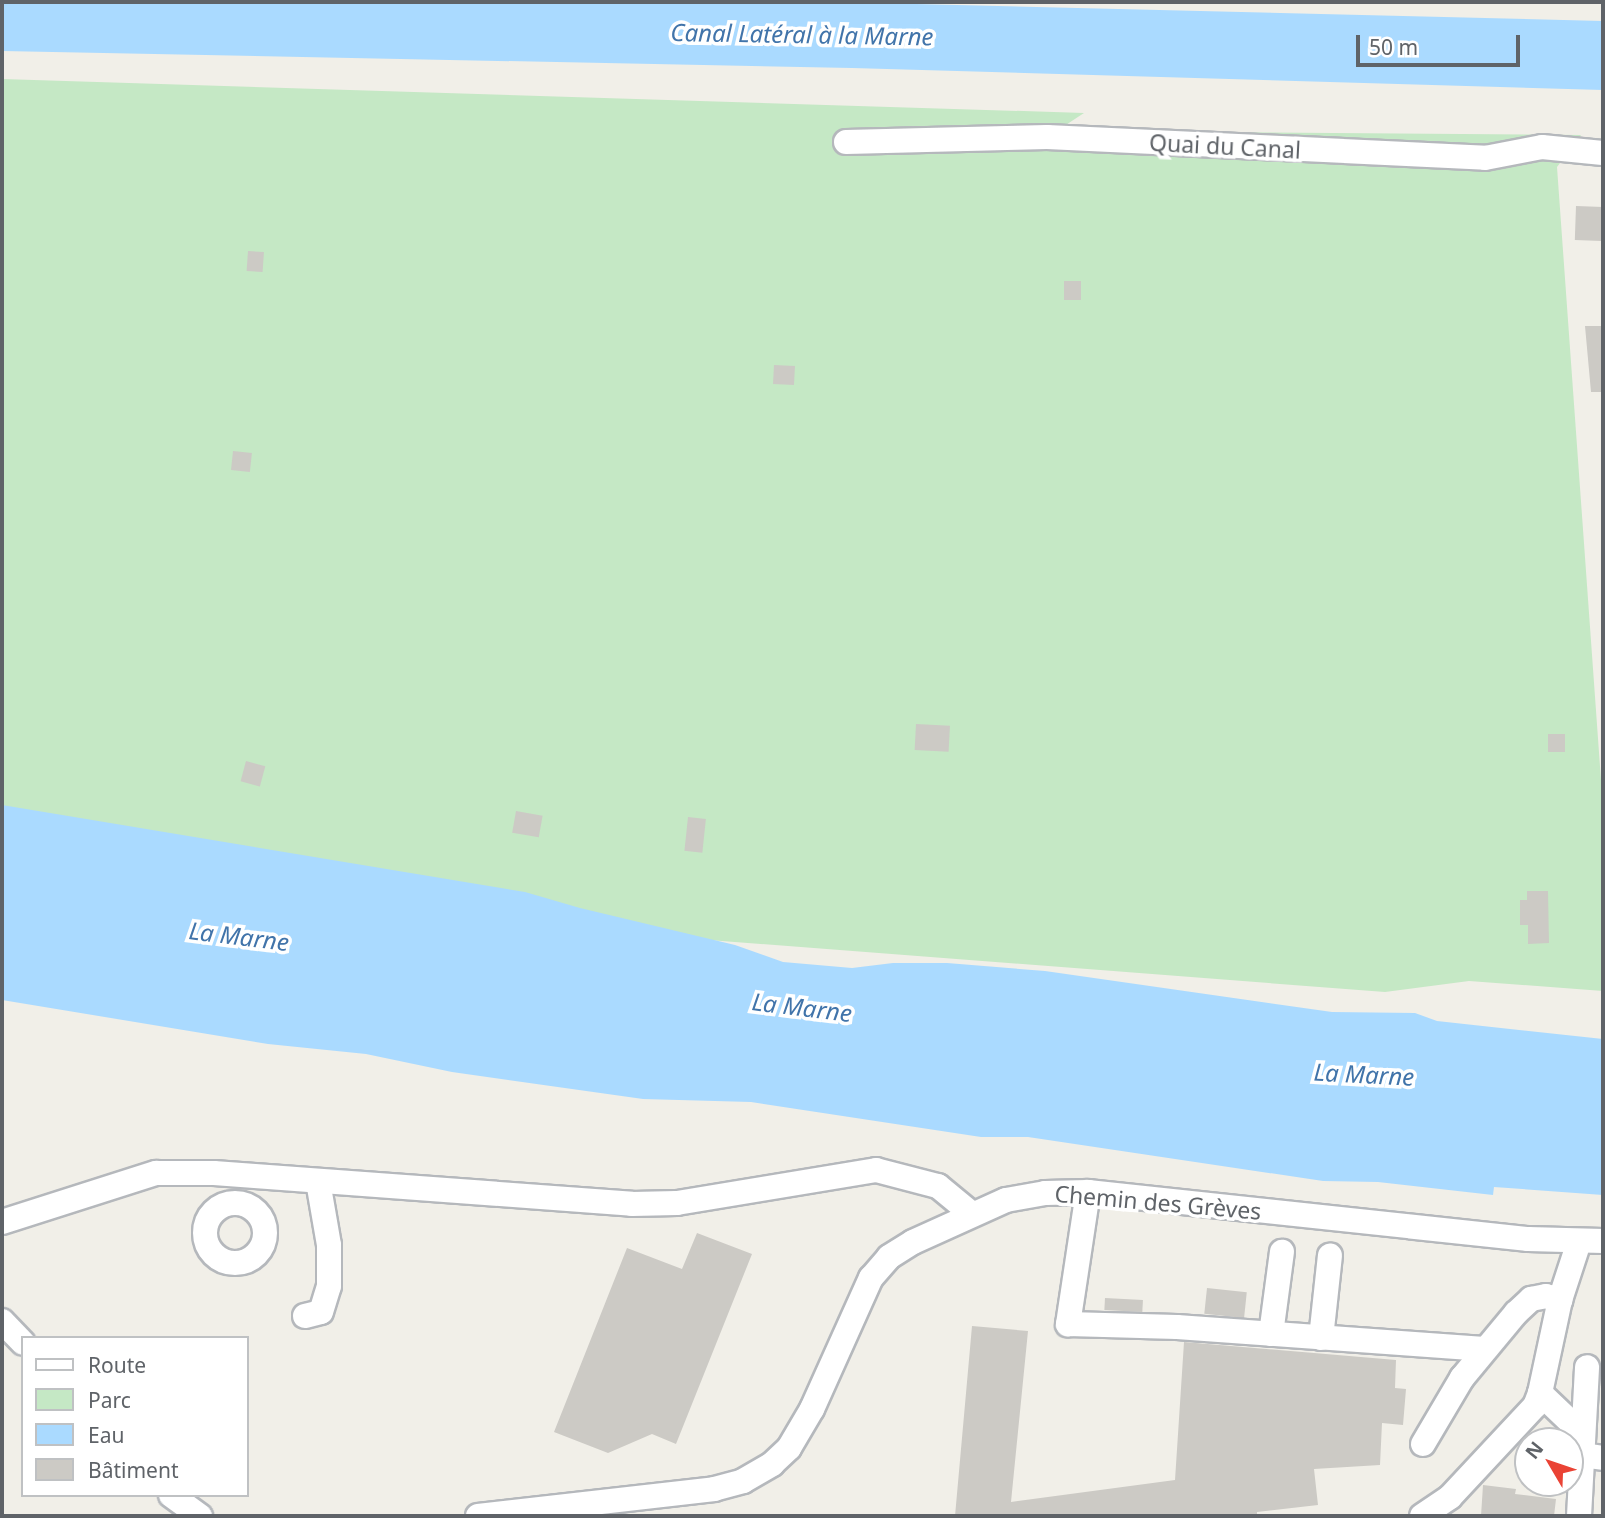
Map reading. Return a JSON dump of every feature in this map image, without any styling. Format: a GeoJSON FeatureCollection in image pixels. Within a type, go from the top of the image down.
{"type":"FeatureCollection","features":[{"type":"Feature","properties":{"kind":"street","name":"Quai du Canal"},"geometry":{"type":"LineString","coordinates":[[846,142],[1047,137],[1485,158],[1542,147],[1603,153]]}},
{"type":"Feature","properties":{"kind":"street"},"geometry":{"type":"LineString","coordinates":[[2,1222],[156,1173],[262,1177],[632,1204],[677,1203],[876,1170],[938,1186],[972,1214]]}},
{"type":"Feature","properties":{"kind":"street"},"geometry":{"type":"LineString","coordinates":[[250,1208],[262,1177]]}},
{"type":"Feature","properties":{"kind":"street"},"geometry":{"type":"LineString","coordinates":[[305,1316],[321,1312],[329,1286],[329,1245],[318,1181]]}},
{"type":"Feature","properties":{"kind":"street"},"geometry":{"type":"LineString","coordinates":[[1087,1192],[1068,1324],[1270,1334],[1484,1349]]}},
{"type":"Feature","properties":{"kind":"street","name":"Chemin des Grèves"},"geometry":{"type":"LineString","coordinates":[[478,1516],[714,1489],[743,1481],[772,1464],[789,1448],[812,1409],[871,1278],[889,1257],[913,1242],[1006,1200],[1045,1193],[1087,1192],[1591,1242]]}},
{"type":"Feature","properties":{"kind":"street"},"geometry":{"type":"LineString","coordinates":[[1422,1516],[1450,1497],[1535,1406],[1541,1393],[1560,1300],[1591,1242]]}},
{"type":"Feature","properties":{"kind":"street"},"geometry":{"type":"LineString","coordinates":[[1270,1334],[1282,1252]]}},
{"type":"Feature","properties":{"kind":"street"},"geometry":{"type":"LineString","coordinates":[[1321,1338],[1329,1255]]}},
{"type":"Feature","properties":{"kind":"street"},"geometry":{"type":"LineString","coordinates":[[1423,1444],[1443,1406],[1484,1349],[1531,1298],[1546,1296],[1560,1300]]}},
{"type":"Feature","properties":{"kind":"street"},"geometry":{"type":"LineString","coordinates":[[2,1321],[21,1341]]}},
{"type":"Feature","properties":{"kind":"street"},"geometry":{"type":"LineString","coordinates":[[1548,1363],[1595,1367],[1590,1449],[1579,1516]]}},
{"type":"Feature","properties":{"kind":"street"},"geometry":{"type":"LineString","coordinates":[[1541,1393],[1590,1449]]}},
{"type":"Feature","properties":{"kind":"street"},"geometry":{"type":"LineString","coordinates":[[174,1497],[200,1516]]}},
{"type":"Feature","properties":{"kind":"green space"},"geometry":{"type":"Polygon","coordinates":[[[2,79],[1084,113],[1049,136],[1202,132],[1581,135],[1557,167],[1603,808],[1603,991],[1469,981],[1385,992],[657,936],[2,820],[2,79]]]}},
{"type":"Feature","properties":{"kind":"water","name":"Canal Latéral à la Marne"},"geometry":{"type":"Polygon","coordinates":[[[2,2],[835,2],[1603,21],[1603,90],[852,68],[2,51],[2,2]]]}},
{"type":"Feature","properties":{"kind":"water","name":"La Marne"},"geometry":{"type":"Polygon","coordinates":[[[2,805],[525,892],[735,945],[783,962],[852,968],[893,963],[947,963],[1045,971],[1332,1012],[1415,1013],[1437,1021],[1603,1039],[1603,1195],[1494,1187],[1493,1195],[1378,1182],[1323,1181],[1028,1137],[981,1137],[751,1102],[643,1099],[452,1072],[366,1054],[268,1044],[2,1000],[2,805]]]}},
{"type":"Feature","properties":{"kind":"building"},"geometry":{"type":"Polygon","coordinates":[[[1576,206],[1603,207],[1602,241],[1575,240],[1576,206]]]}},
{"type":"Feature","properties":{"kind":"building"},"geometry":{"type":"Polygon","coordinates":[[[248,251],[264,252],[263,272],[247,271],[248,251]]]}},
{"type":"Feature","properties":{"kind":"building"},"geometry":{"type":"Polygon","coordinates":[[[1064,281],[1081,281],[1081,300],[1064,300],[1064,281]]]}},
{"type":"Feature","properties":{"kind":"building"},"geometry":{"type":"Polygon","coordinates":[[[1585,326],[1603,326],[1603,392],[1591,392],[1585,326]]]}},
{"type":"Feature","properties":{"kind":"building"},"geometry":{"type":"Polygon","coordinates":[[[774,365],[795,366],[794,385],[773,384],[774,365]]]}},
{"type":"Feature","properties":{"kind":"building"},"geometry":{"type":"Polygon","coordinates":[[[233,451],[252,453],[250,472],[231,470],[233,451]]]}},
{"type":"Feature","properties":{"kind":"building"},"geometry":{"type":"Polygon","coordinates":[[[916,724],[950,726],[949,752],[915,750],[916,724]]]}},
{"type":"Feature","properties":{"kind":"building"},"geometry":{"type":"Polygon","coordinates":[[[1548,734],[1565,734],[1565,752],[1548,752],[1548,734]]]}},
{"type":"Feature","properties":{"kind":"building"},"geometry":{"type":"Polygon","coordinates":[[[246,761],[265,766],[260,786],[241,781],[246,761]]]}},
{"type":"Feature","properties":{"kind":"building"},"geometry":{"type":"Polygon","coordinates":[[[516,811],[543,816],[539,837],[512,833],[516,811]]]}},
{"type":"Feature","properties":{"kind":"building"},"geometry":{"type":"Polygon","coordinates":[[[688,817],[706,819],[702,853],[684,851],[688,817]]]}},
{"type":"Feature","properties":{"kind":"building"},"geometry":{"type":"Polygon","coordinates":[[[1527,891],[1548,891],[1549,943],[1528,944],[1528,925],[1520,925],[1520,900],[1527,900],[1527,891]]]}},
{"type":"Feature","properties":{"kind":"building"},"geometry":{"type":"Polygon","coordinates":[[[697,1233],[752,1254],[676,1444],[652,1434],[608,1453],[554,1432],[627,1248],[682,1269],[697,1233]]]}},
{"type":"Feature","properties":{"kind":"building"},"geometry":{"type":"Polygon","coordinates":[[[1207,1288],[1247,1292],[1244,1318],[1204,1314],[1207,1288]]]}},
{"type":"Feature","properties":{"kind":"building"},"geometry":{"type":"Polygon","coordinates":[[[1105,1298],[1143,1300],[1142,1312],[1104,1310],[1105,1298]]]}},
{"type":"Feature","properties":{"kind":"building"},"geometry":{"type":"Polygon","coordinates":[[[972,1326],[1028,1331],[1011,1502],[1175,1480],[1184,1342],[1396,1360],[1395,1388],[1406,1389],[1403,1425],[1382,1423],[1380,1465],[1314,1469],[1318,1505],[1257,1512],[1257,1516],[955,1516],[972,1326]]]}},
{"type":"Feature","properties":{"kind":"building"},"geometry":{"type":"Polygon","coordinates":[[[1483,1485],[1514,1489],[1514,1497],[1556,1499],[1554,1516],[1481,1516],[1483,1485]]]}}]}
